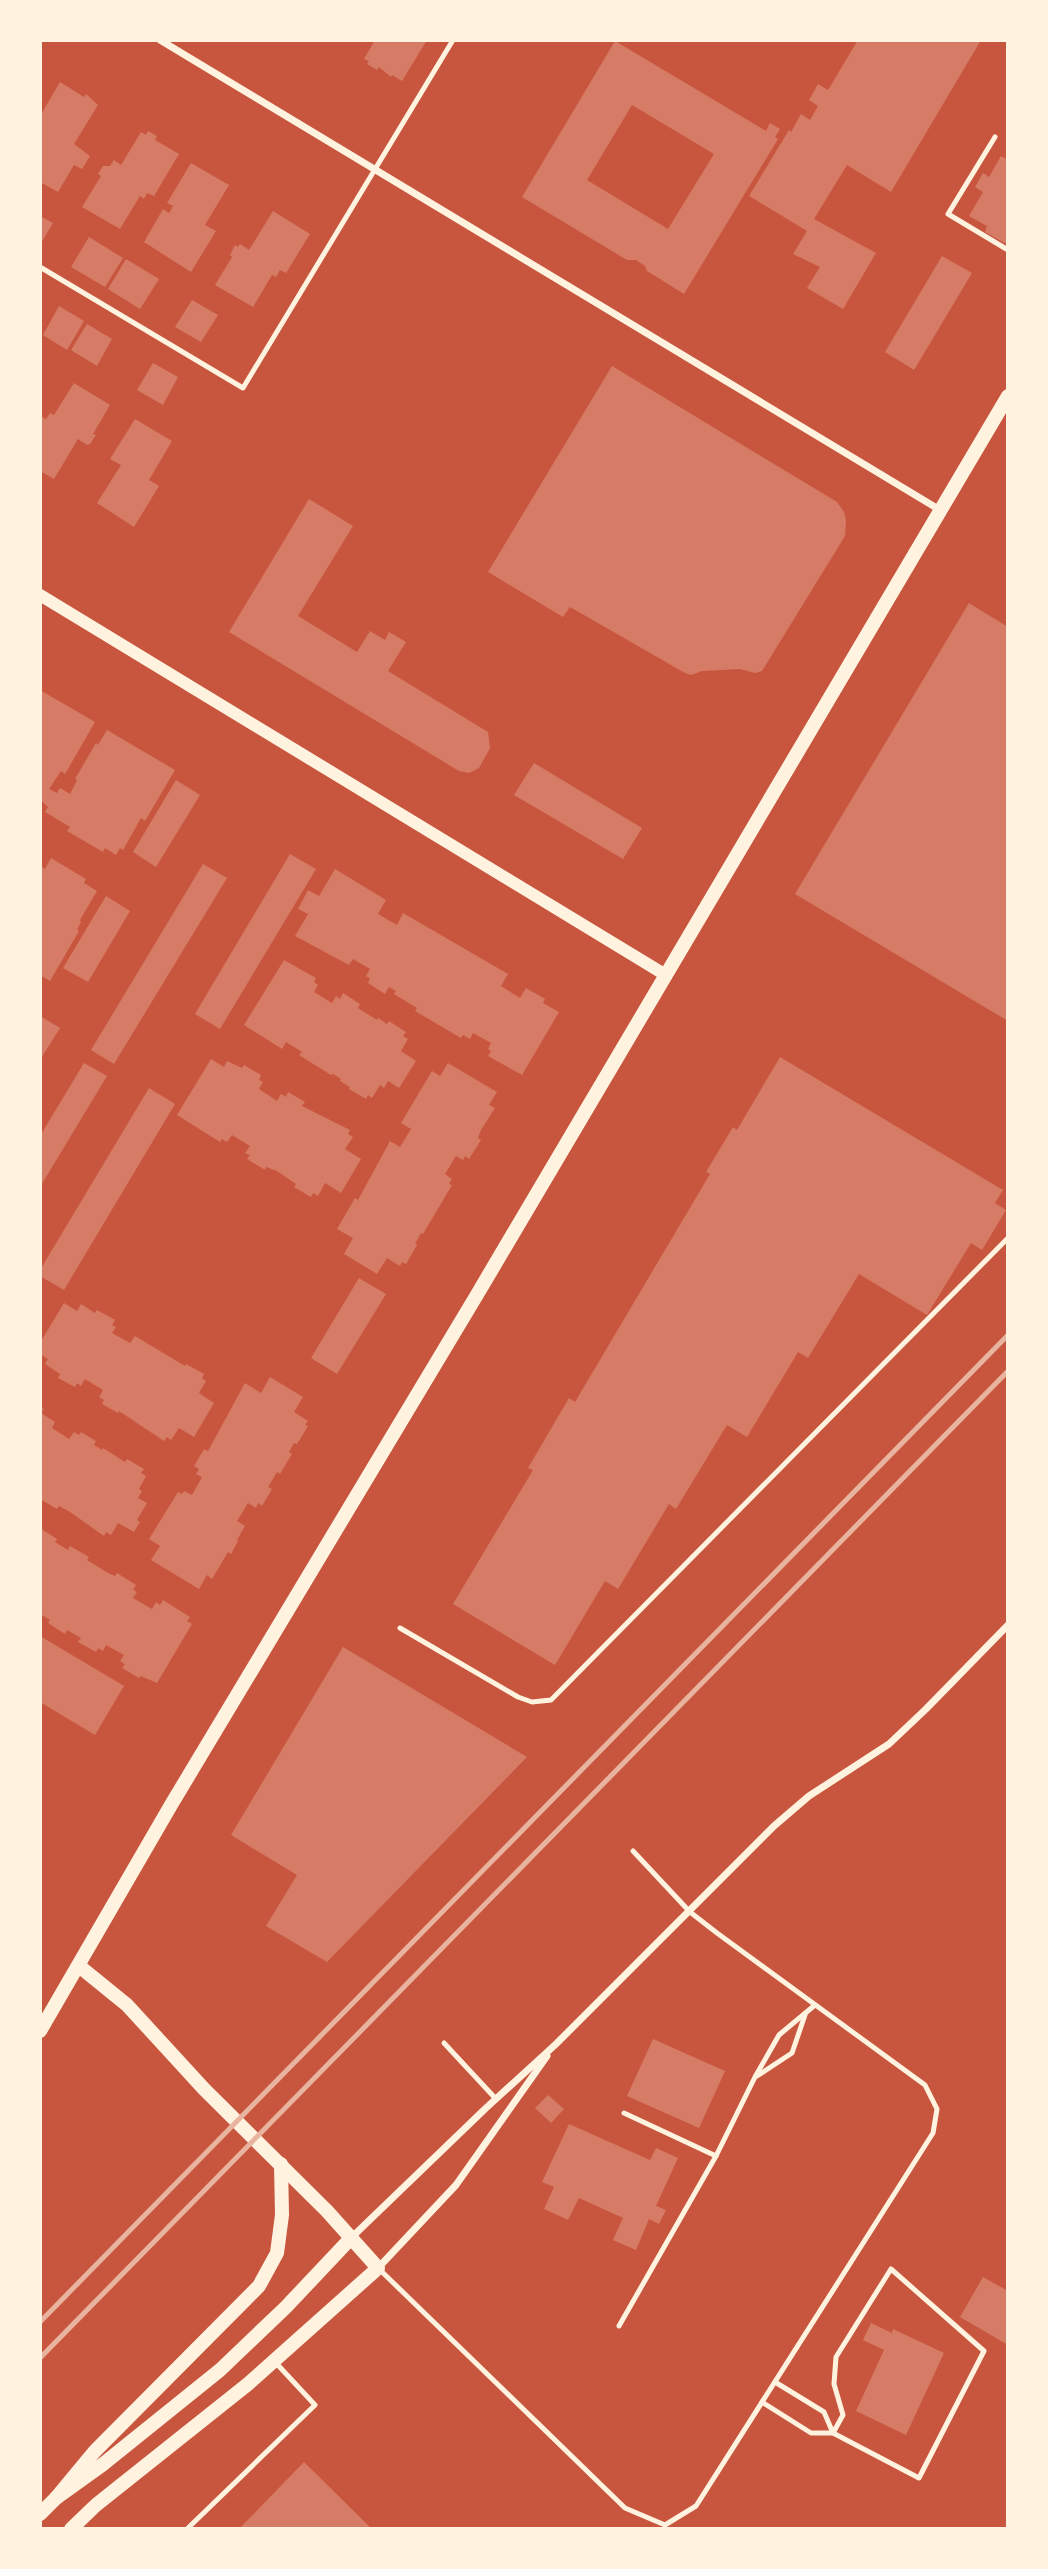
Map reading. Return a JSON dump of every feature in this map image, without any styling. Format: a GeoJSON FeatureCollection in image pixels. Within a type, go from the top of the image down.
{"type":"FeatureCollection","features":[{"type":"Feature","properties":{"kind":"main road"},"geometry":{"type":"LineString","coordinates":[[40,2031],[171,1805],[492,1270],[664,974],[1008,396]]}},
{"type":"Feature","properties":{"kind":"main road"},"geometry":{"type":"LineString","coordinates":[[71,2529],[96,2505],[273,2361],[378,2268],[352,2237],[204,2089],[127,2006],[79,1966]]}},
{"type":"Feature","properties":{"kind":"main road"},"geometry":{"type":"LineString","coordinates":[[40,2514],[95,2451],[259,2287],[277,2253],[282,2215],[281,2164]]}},
{"type":"Feature","properties":{"kind":"main road"},"geometry":{"type":"LineString","coordinates":[[56,2498],[102,2465],[220,2370],[293,2300],[352,2237]]}},
{"type":"Feature","properties":{"kind":"street"},"geometry":{"type":"LineString","coordinates":[[160,40],[940,510]]}},
{"type":"Feature","properties":{"kind":"street"},"geometry":{"type":"LineString","coordinates":[[40,595],[664,974]]}},
{"type":"Feature","properties":{"kind":"street"},"geometry":{"type":"LineString","coordinates":[[352,2237],[556,2044],[774,1826],[800,1804],[889,1744],[1008,1625]]}},
{"type":"Feature","properties":{"kind":"street"},"geometry":{"type":"LineString","coordinates":[[378,2268],[456,2185],[556,2044]]}},
{"type":"Feature","properties":{"kind":"lane"},"geometry":{"type":"LineString","coordinates":[[40,267],[243,388],[453,40]]}},
{"type":"Feature","properties":{"kind":"lane"},"geometry":{"type":"LineString","coordinates":[[995,136],[948,214],[1008,250]]}},
{"type":"Feature","properties":{"kind":"lane"},"geometry":{"type":"LineString","coordinates":[[400,1628],[518,1697],[532,1702],[551,1700],[1008,1238]]}},
{"type":"Feature","properties":{"kind":"lane"},"geometry":{"type":"LineString","coordinates":[[378,2268],[625,2508],[665,2525],[696,2506],[933,2133],[937,2109],[925,2085],[690,1912],[633,1851]]}},
{"type":"Feature","properties":{"kind":"lane"},"geometry":{"type":"LineString","coordinates":[[620,2326],[716,2157],[779,2035],[815,2005]]}},
{"type":"Feature","properties":{"kind":"lane"},"geometry":{"type":"LineString","coordinates":[[755,2077],[792,2053],[806,2013]]}},
{"type":"Feature","properties":{"kind":"lane"},"geometry":{"type":"LineString","coordinates":[[444,2043],[496,2099]]}},
{"type":"Feature","properties":{"kind":"lane"},"geometry":{"type":"LineString","coordinates":[[624,2113],[716,2157]]}},
{"type":"Feature","properties":{"kind":"lane"},"geometry":{"type":"LineString","coordinates":[[762,2402],[811,2433],[833,2433],[919,2478],[984,2351],[891,2269],[836,2357],[835,2385],[843,2415],[833,2433]]}},
{"type":"Feature","properties":{"kind":"lane"},"geometry":{"type":"LineString","coordinates":[[187,2529],[315,2405],[273,2361]]}},
{"type":"Feature","properties":{"kind":"lane"},"geometry":{"type":"LineString","coordinates":[[775,2382],[824,2412],[833,2433]]}},
{"type":"Feature","properties":{"kind":"building"},"geometry":{"type":"Polygon","coordinates":[[[375,40],[427,40],[402,81],[392,75],[391,77],[379,67],[377,70],[367,64],[369,61],[364,59],[375,40]]]}},
{"type":"Feature","properties":{"kind":"building"},"geometry":{"type":"Polygon","coordinates":[[[858,40],[981,40],[891,192],[847,165],[814,219],[876,253],[843,309],[807,288],[820,267],[793,254],[807,231],[749,196],[801,114],[810,120],[818,106],[809,100],[818,84],[828,90],[858,40]]]}},
{"type":"Feature","properties":{"kind":"building"},"geometry":{"type":"Polygon","coordinates":[[[615,41],[766,131],[770,123],[780,129],[775,137],[778,139],[684,294],[647,271],[645,266],[636,260],[627,260],[522,197],[615,41]],[[632,105],[587,180],[668,229],[714,154],[632,105]]]}},
{"type":"Feature","properties":{"kind":"building"},"geometry":{"type":"Polygon","coordinates":[[[60,82],[84,97],[86,94],[98,105],[74,144],[90,156],[82,169],[74,165],[58,192],[40,182],[40,116],[60,82]]]}},
{"type":"Feature","properties":{"kind":"building"},"geometry":{"type":"Polygon","coordinates":[[[148,131],[157,136],[155,140],[179,154],[154,196],[147,193],[144,199],[140,196],[120,229],[82,207],[101,176],[98,174],[103,166],[110,166],[114,160],[121,165],[141,132],[146,135],[148,131]]]}},
{"type":"Feature","properties":{"kind":"building"},"geometry":{"type":"Polygon","coordinates":[[[1001,156],[1008,160],[1008,245],[985,232],[987,226],[969,216],[983,192],[975,187],[983,173],[989,177],[1001,156]]]}},
{"type":"Feature","properties":{"kind":"building"},"geometry":{"type":"Polygon","coordinates":[[[191,163],[229,185],[205,225],[216,231],[191,272],[144,242],[163,209],[169,213],[173,206],[167,203],[191,163]]]}},
{"type":"Feature","properties":{"kind":"building"},"geometry":{"type":"Polygon","coordinates":[[[273,211],[310,234],[286,273],[280,270],[276,277],[272,275],[253,307],[215,285],[232,257],[230,255],[235,245],[238,247],[240,244],[249,250],[273,211]]]}},
{"type":"Feature","properties":{"kind":"building"},"geometry":{"type":"Polygon","coordinates":[[[40,216],[53,223],[40,245],[40,216]]]}},
{"type":"Feature","properties":{"kind":"building"},"geometry":{"type":"Polygon","coordinates":[[[89,237],[123,258],[105,287],[71,267],[89,237]]]}},
{"type":"Feature","properties":{"kind":"building"},"geometry":{"type":"Polygon","coordinates":[[[942,256],[972,273],[914,370],[885,352],[942,256]]]}},
{"type":"Feature","properties":{"kind":"building"},"geometry":{"type":"Polygon","coordinates":[[[126,259],[159,279],[140,309],[108,289],[126,259]]]}},
{"type":"Feature","properties":{"kind":"building"},"geometry":{"type":"Polygon","coordinates":[[[192,300],[218,315],[201,342],[175,327],[192,300]]]}},
{"type":"Feature","properties":{"kind":"building"},"geometry":{"type":"Polygon","coordinates":[[[59,306],[84,321],[67,350],[43,335],[59,306]]]}},
{"type":"Feature","properties":{"kind":"building"},"geometry":{"type":"Polygon","coordinates":[[[87,324],[112,339],[97,366],[71,350],[87,324]]]}},
{"type":"Feature","properties":{"kind":"building"},"geometry":{"type":"Polygon","coordinates":[[[153,363],[178,377],[163,405],[137,390],[153,363]]]}},
{"type":"Feature","properties":{"kind":"building"},"geometry":{"type":"Polygon","coordinates":[[[612,366],[837,502],[844,512],[845,536],[762,671],[755,673],[740,669],[702,671],[691,675],[685,673],[570,607],[563,617],[488,572],[612,366]]]}},
{"type":"Feature","properties":{"kind":"building"},"geometry":{"type":"Polygon","coordinates":[[[74,383],[110,405],[90,444],[78,439],[54,479],[40,471],[40,416],[46,419],[50,413],[54,415],[74,383]]]}},
{"type":"Feature","properties":{"kind":"building"},"geometry":{"type":"Polygon","coordinates":[[[135,419],[172,441],[149,480],[159,486],[134,527],[97,503],[121,465],[110,459],[135,419]]]}},
{"type":"Feature","properties":{"kind":"building"},"geometry":{"type":"Polygon","coordinates":[[[309,499],[353,526],[298,616],[357,652],[370,631],[385,640],[389,632],[406,642],[388,671],[488,732],[490,748],[479,768],[469,773],[459,771],[229,632],[309,499]]]}},
{"type":"Feature","properties":{"kind":"building"},"geometry":{"type":"Polygon","coordinates":[[[969,603],[1008,627],[1008,1021],[795,894],[969,603]]]}},
{"type":"Feature","properties":{"kind":"building"},"geometry":{"type":"Polygon","coordinates":[[[40,690],[95,722],[65,774],[61,771],[49,789],[57,793],[60,788],[70,794],[77,780],[75,779],[96,743],[98,745],[107,730],[175,770],[145,821],[141,818],[123,850],[120,848],[116,855],[105,848],[103,852],[67,831],[70,827],[45,812],[48,807],[40,800],[40,690]]]}},
{"type":"Feature","properties":{"kind":"building"},"geometry":{"type":"Polygon","coordinates":[[[534,763],[642,828],[623,859],[514,795],[534,763]]]}},
{"type":"Feature","properties":{"kind":"building"},"geometry":{"type":"Polygon","coordinates":[[[176,780],[200,795],[156,867],[133,852],[176,780]]]}},
{"type":"Feature","properties":{"kind":"building"},"geometry":{"type":"Polygon","coordinates":[[[290,854],[316,869],[220,1029],[195,1014],[290,854]]]}},
{"type":"Feature","properties":{"kind":"building"},"geometry":{"type":"Polygon","coordinates":[[[51,858],[86,879],[84,883],[97,891],[80,920],[79,931],[50,981],[40,975],[40,866],[45,869],[51,858]]]}},
{"type":"Feature","properties":{"kind":"building"},"geometry":{"type":"Polygon","coordinates":[[[203,864],[227,878],[114,1064],[91,1050],[203,864]]]}},
{"type":"Feature","properties":{"kind":"building"},"geometry":{"type":"Polygon","coordinates":[[[335,869],[386,900],[378,914],[397,925],[403,913],[508,974],[501,986],[520,998],[526,988],[545,999],[543,1003],[559,1012],[522,1075],[488,1056],[491,1043],[473,1033],[470,1039],[463,1035],[461,1038],[415,1011],[417,1008],[394,994],[396,991],[389,987],[385,994],[368,983],[370,979],[366,976],[370,969],[353,959],[349,965],[295,936],[308,914],[298,909],[308,890],[319,896],[335,869]]]}},
{"type":"Feature","properties":{"kind":"building"},"geometry":{"type":"Polygon","coordinates":[[[106,896],[130,911],[88,982],[63,968],[106,896]]]}},
{"type":"Feature","properties":{"kind":"building"},"geometry":{"type":"Polygon","coordinates":[[[284,960],[316,978],[314,982],[318,985],[314,992],[332,1003],[336,996],[340,999],[343,993],[360,1004],[358,1008],[377,1020],[378,1018],[387,1024],[389,1021],[406,1032],[403,1036],[408,1039],[401,1051],[416,1061],[399,1088],[388,1081],[384,1088],[380,1085],[372,1098],[368,1095],[366,1099],[349,1089],[341,1079],[299,1055],[302,1052],[286,1042],[282,1049],[244,1025],[284,960]]]}},
{"type":"Feature","properties":{"kind":"building"},"geometry":{"type":"Polygon","coordinates":[[[40,1016],[60,1028],[40,1060],[40,1016]]]}},
{"type":"Feature","properties":{"kind":"building"},"geometry":{"type":"Polygon","coordinates":[[[780,1057],[1003,1190],[995,1203],[1006,1210],[982,1250],[971,1243],[927,1315],[859,1274],[808,1358],[798,1352],[747,1437],[727,1425],[676,1509],[669,1504],[618,1589],[605,1581],[555,1665],[453,1604],[533,1470],[528,1468],[569,1398],[575,1402],[710,1174],[706,1172],[733,1127],[737,1130],[780,1057]]]}},
{"type":"Feature","properties":{"kind":"building"},"geometry":{"type":"Polygon","coordinates":[[[211,1059],[224,1067],[227,1061],[242,1068],[244,1065],[261,1075],[259,1080],[263,1082],[259,1089],[277,1101],[281,1094],[286,1097],[288,1092],[305,1102],[302,1106],[350,1130],[348,1134],[353,1137],[345,1149],[361,1159],[341,1193],[325,1183],[318,1196],[313,1193],[311,1197],[294,1187],[296,1184],[277,1171],[266,1167],[265,1170],[247,1159],[250,1155],[245,1153],[250,1146],[232,1135],[227,1142],[222,1139],[220,1142],[177,1115],[211,1059]]]}},
{"type":"Feature","properties":{"kind":"building"},"geometry":{"type":"Polygon","coordinates":[[[84,1063],[107,1076],[40,1187],[40,1136],[84,1063]]]}},
{"type":"Feature","properties":{"kind":"building"},"geometry":{"type":"Polygon","coordinates":[[[448,1063],[497,1092],[489,1105],[495,1108],[481,1130],[478,1138],[481,1140],[469,1159],[465,1156],[463,1160],[456,1156],[445,1174],[452,1179],[449,1184],[452,1185],[423,1234],[421,1233],[406,1264],[402,1262],[400,1266],[387,1258],[377,1274],[344,1254],[353,1238],[337,1229],[355,1198],[358,1200],[390,1141],[400,1147],[411,1129],[401,1123],[432,1071],[440,1076],[448,1063]]]}},
{"type":"Feature","properties":{"kind":"building"},"geometry":{"type":"Polygon","coordinates":[[[149,1088],[175,1104],[64,1290],[40,1276],[40,1270],[149,1088]]]}},
{"type":"Feature","properties":{"kind":"building"},"geometry":{"type":"Polygon","coordinates":[[[359,1278],[386,1294],[337,1374],[311,1358],[359,1278]]]}},
{"type":"Feature","properties":{"kind":"building"},"geometry":{"type":"Polygon","coordinates":[[[64,1303],[77,1311],[81,1304],[95,1313],[97,1310],[115,1320],[112,1325],[116,1327],[112,1333],[130,1343],[135,1336],[185,1366],[186,1364],[204,1374],[202,1378],[206,1381],[199,1393],[214,1403],[194,1437],[179,1428],[171,1440],[167,1437],[164,1441],[119,1411],[118,1413],[102,1404],[104,1400],[99,1397],[103,1390],[85,1379],[81,1386],[77,1383],[75,1387],[58,1378],[60,1374],[45,1364],[48,1359],[40,1354],[40,1343],[64,1303]]]}},
{"type":"Feature","properties":{"kind":"building"},"geometry":{"type":"Polygon","coordinates":[[[270,1377],[303,1397],[294,1412],[308,1421],[305,1425],[308,1426],[297,1444],[294,1443],[289,1452],[292,1454],[280,1474],[277,1472],[268,1487],[272,1489],[262,1506],[258,1503],[256,1508],[248,1503],[237,1521],[245,1526],[231,1554],[228,1552],[212,1579],[207,1575],[199,1589],[151,1560],[160,1546],[149,1539],[178,1492],[182,1494],[184,1491],[192,1495],[202,1477],[196,1474],[199,1469],[194,1466],[204,1449],[208,1451],[245,1383],[261,1393],[270,1377]]]}},
{"type":"Feature","properties":{"kind":"building"},"geometry":{"type":"Polygon","coordinates":[[[40,1407],[44,1409],[41,1413],[55,1422],[52,1428],[69,1439],[74,1432],[79,1435],[81,1432],[96,1441],[94,1445],[102,1450],[103,1448],[125,1462],[127,1459],[144,1469],[141,1473],[146,1476],[139,1489],[142,1491],[138,1498],[147,1503],[137,1520],[140,1522],[134,1532],[118,1523],[111,1535],[106,1532],[104,1536],[70,1512],[59,1506],[57,1509],[40,1499],[40,1407]]]}},
{"type":"Feature","properties":{"kind":"building"},"geometry":{"type":"Polygon","coordinates":[[[40,1528],[68,1550],[70,1546],[108,1573],[115,1576],[117,1573],[136,1585],[133,1590],[137,1592],[133,1598],[152,1609],[156,1602],[160,1605],[163,1600],[190,1617],[187,1621],[192,1624],[157,1683],[141,1676],[139,1678],[122,1668],[125,1664],[120,1661],[124,1655],[106,1645],[103,1651],[98,1648],[96,1652],[78,1642],[81,1638],[67,1630],[65,1634],[40,1614],[40,1528]]]}},
{"type":"Feature","properties":{"kind":"building"},"geometry":{"type":"Polygon","coordinates":[[[40,1636],[124,1686],[95,1735],[40,1702],[40,1636]]]}},
{"type":"Feature","properties":{"kind":"building"},"geometry":{"type":"Polygon","coordinates":[[[343,1647],[527,1757],[327,1962],[266,1926],[297,1875],[231,1835],[343,1647]]]}},
{"type":"Feature","properties":{"kind":"building"},"geometry":{"type":"Polygon","coordinates":[[[653,2039],[725,2071],[699,2128],[627,2096],[653,2039]]]}},
{"type":"Feature","properties":{"kind":"building"},"geometry":{"type":"Polygon","coordinates":[[[548,2095],[564,2109],[551,2123],[535,2108],[548,2095]]]}},
{"type":"Feature","properties":{"kind":"building"},"geometry":{"type":"Polygon","coordinates":[[[569,2124],[650,2160],[656,2148],[678,2158],[656,2206],[666,2210],[659,2224],[649,2219],[636,2250],[613,2240],[623,2218],[579,2198],[568,2220],[544,2209],[554,2187],[542,2182],[569,2124]]]}},
{"type":"Feature","properties":{"kind":"building"},"geometry":{"type":"Polygon","coordinates":[[[983,2277],[1008,2291],[1008,2345],[960,2317],[983,2277]]]}},
{"type":"Feature","properties":{"kind":"building"},"geometry":{"type":"Polygon","coordinates":[[[871,2323],[892,2333],[893,2329],[944,2353],[906,2435],[856,2411],[884,2350],[863,2340],[871,2323]]]}},
{"type":"Feature","properties":{"kind":"building"},"geometry":{"type":"Polygon","coordinates":[[[304,2462],[372,2529],[239,2529],[304,2462]]]}},
{"type":"Feature","properties":{"kind":"railway"},"geometry":{"type":"LineString","coordinates":[[40,2322],[1008,1335]]}},
{"type":"Feature","properties":{"kind":"railway"},"geometry":{"type":"LineString","coordinates":[[40,2358],[1008,1371]]}}]}
